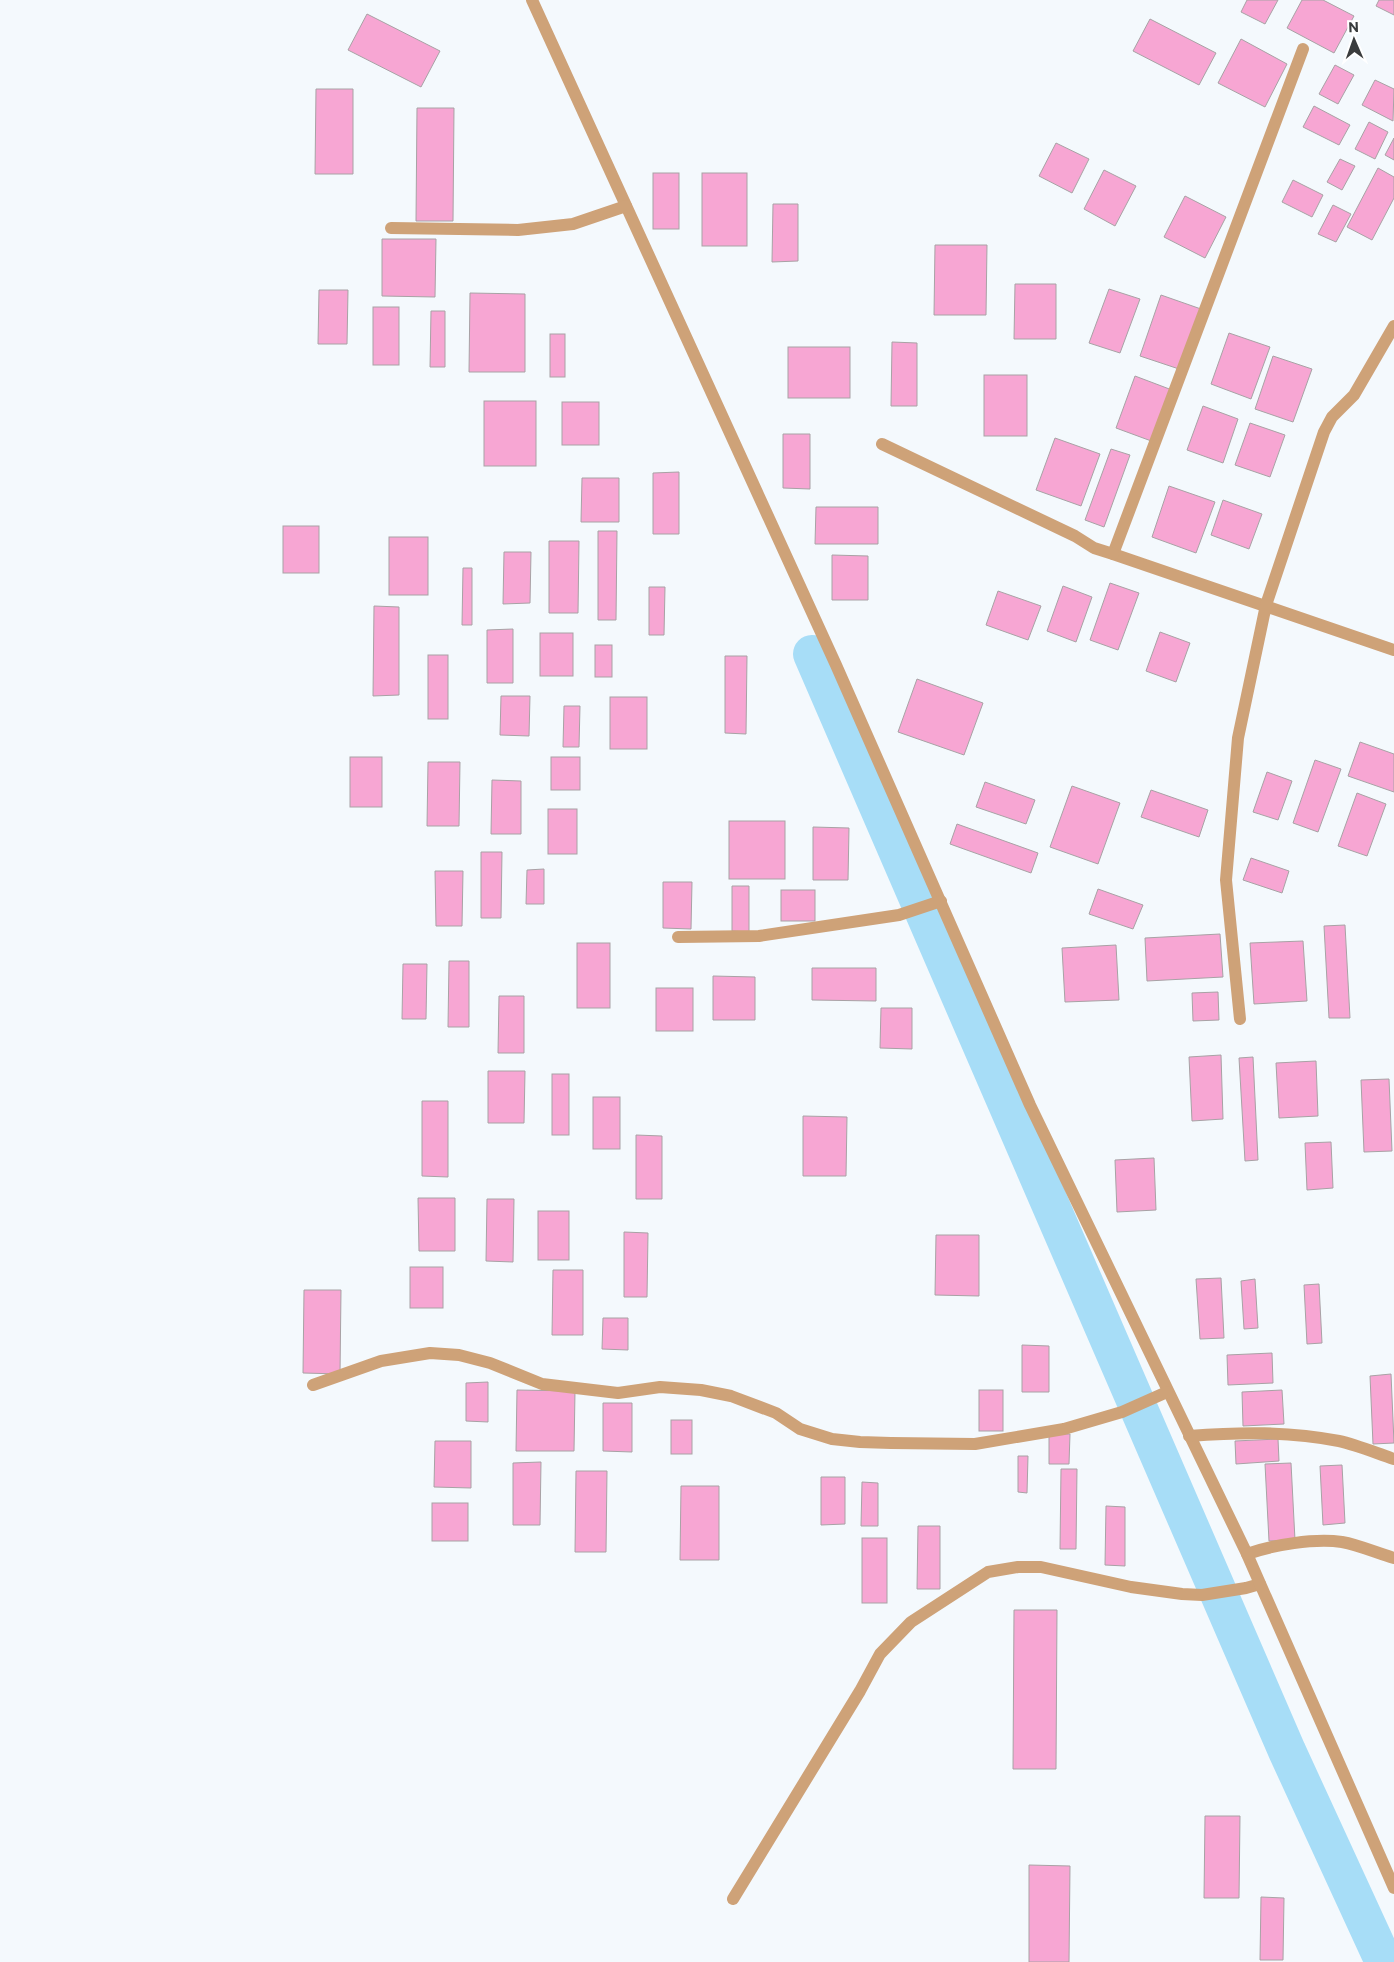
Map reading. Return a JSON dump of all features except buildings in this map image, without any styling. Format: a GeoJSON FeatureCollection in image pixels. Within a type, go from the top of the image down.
{"type":"FeatureCollection","features":[{"type":"Feature","properties":{"kind":"street"},"geometry":{"type":"LineString","coordinates":[[532,0],[836,665],[937,903],[1162,1394],[1189,1436],[1247,1554],[1394,1888]]}},
{"type":"Feature","properties":{"kind":"street"},"geometry":{"type":"LineString","coordinates":[[1113,554],[1303,49]]}},
{"type":"Feature","properties":{"kind":"street"},"geometry":{"type":"LineString","coordinates":[[391,228],[518,230],[573,224],[626,206]]}},
{"type":"Feature","properties":{"kind":"street"},"geometry":{"type":"LineString","coordinates":[[1240,1019],[1226,880],[1238,738],[1266,605],[1324,432],[1332,417],[1354,395],[1394,326]]}},
{"type":"Feature","properties":{"kind":"street"},"geometry":{"type":"LineString","coordinates":[[882,444],[1076,536],[1094,548],[1394,650]]}},
{"type":"Feature","properties":{"kind":"street"},"geometry":{"type":"LineString","coordinates":[[678,937],[759,936],[899,915],[937,903]]}},
{"type":"Feature","properties":{"kind":"street"},"geometry":{"type":"LineString","coordinates":[[313,1385],[381,1361],[430,1353],[459,1355],[490,1363],[542,1384],[618,1393],[660,1387],[701,1390],[731,1396],[776,1413],[800,1429],[832,1439],[860,1442],[975,1444],[1064,1430],[1122,1412],[1162,1394]]}},
{"type":"Feature","properties":{"kind":"street"},"geometry":{"type":"LineString","coordinates":[[1189,1436],[1239,1432],[1292,1433],[1341,1442],[1394,1459]]}},
{"type":"Feature","properties":{"kind":"street"},"geometry":{"type":"LineString","coordinates":[[1247,1554],[1264,1548],[1311,1542],[1342,1542],[1394,1558]]}},
{"type":"Feature","properties":{"kind":"street"},"geometry":{"type":"LineString","coordinates":[[733,1899],[860,1691],[880,1654],[912,1622],[988,1572],[1018,1567],[1041,1566],[1131,1587],[1182,1594],[1202,1594],[1246,1588],[1260,1584]]}},
{"type":"Feature","properties":{"kind":"waterway"},"geometry":{"type":"LineString","coordinates":[[812,654],[1287,1751],[1384,1962]]}}]}
